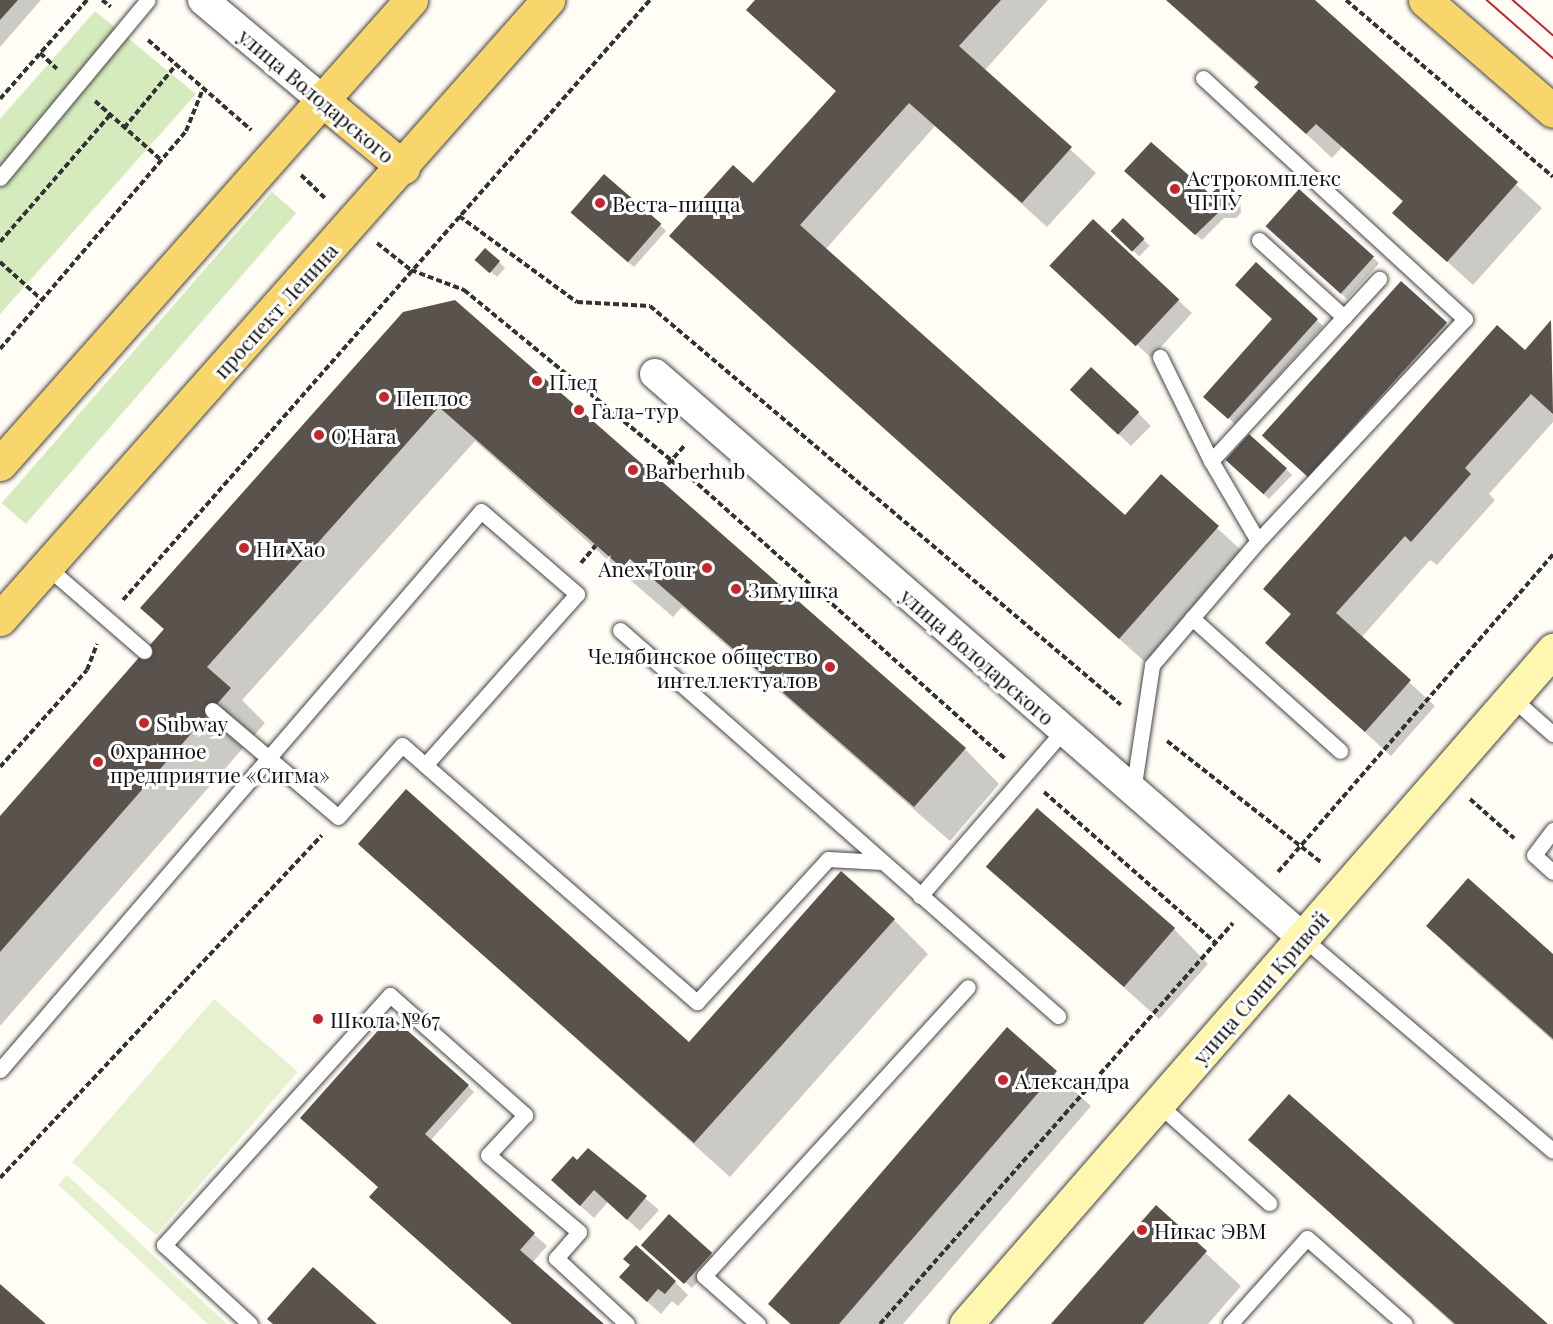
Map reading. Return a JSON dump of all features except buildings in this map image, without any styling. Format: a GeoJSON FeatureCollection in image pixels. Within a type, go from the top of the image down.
{"type":"FeatureCollection","features":[{"type":"Feature","properties":{"kind":"main road"},"geometry":{"type":"LineString","coordinates":[[0,464],[274,150],[411,0]]}},
{"type":"Feature","properties":{"kind":"main road","name":"проспект Ленина"},"geometry":{"type":"LineString","coordinates":[[0,619],[403,167],[548,0]]}},
{"type":"Feature","properties":{"kind":"main road"},"geometry":{"type":"LineString","coordinates":[[1425,0],[1553,111]]}},
{"type":"Feature","properties":{"kind":"main road","name":"улица Володарского"},"geometry":{"type":"LineString","coordinates":[[321,99],[403,167]]}},
{"type":"Feature","properties":{"kind":"street","name":"улица Володарского"},"geometry":{"type":"LineString","coordinates":[[204,0],[321,99]]}},
{"type":"Feature","properties":{"kind":"street","name":"улица Володарского"},"geometry":{"type":"LineString","coordinates":[[655,374],[1303,938]]}},
{"type":"Feature","properties":{"kind":"street","name":"улица Сони Кривой"},"geometry":{"type":"LineString","coordinates":[[966,1324],[1553,650]]}},
{"type":"Feature","properties":{"kind":"lane"},"geometry":{"type":"LineString","coordinates":[[0,178],[148,0]]}},
{"type":"Feature","properties":{"kind":"lane"},"geometry":{"type":"LineString","coordinates":[[1133,791],[1152,665],[1258,541],[1465,319],[1203,78]]}},
{"type":"Feature","properties":{"kind":"lane"},"geometry":{"type":"LineString","coordinates":[[1259,240],[1344,317]]}},
{"type":"Feature","properties":{"kind":"lane"},"geometry":{"type":"LineString","coordinates":[[1211,461],[1379,279]]}},
{"type":"Feature","properties":{"kind":"lane"},"geometry":{"type":"LineString","coordinates":[[1160,357],[1211,461],[1258,541]]}},
{"type":"Feature","properties":{"kind":"lane"},"geometry":{"type":"LineString","coordinates":[[0,1070],[481,511],[577,594],[425,765]]}},
{"type":"Feature","properties":{"kind":"lane"},"geometry":{"type":"LineString","coordinates":[[46,566],[144,651]]}},
{"type":"Feature","properties":{"kind":"lane"},"geometry":{"type":"LineString","coordinates":[[1192,618],[1340,751]]}},
{"type":"Feature","properties":{"kind":"lane"},"geometry":{"type":"LineString","coordinates":[[620,630],[1058,1016]]}},
{"type":"Feature","properties":{"kind":"lane"},"geometry":{"type":"LineString","coordinates":[[1511,697],[1553,734]]}},
{"type":"Feature","properties":{"kind":"lane"},"geometry":{"type":"LineString","coordinates":[[212,710],[338,817],[402,745],[697,1002],[828,859],[882,862]]}},
{"type":"Feature","properties":{"kind":"lane"},"geometry":{"type":"LineString","coordinates":[[920,896],[1063,731]]}},
{"type":"Feature","properties":{"kind":"lane"},"geometry":{"type":"LineString","coordinates":[[1553,830],[1534,855],[1553,872]]}},
{"type":"Feature","properties":{"kind":"lane"},"geometry":{"type":"LineString","coordinates":[[1303,938],[1553,1151]]}},
{"type":"Feature","properties":{"kind":"lane"},"geometry":{"type":"LineString","coordinates":[[758,1324],[704,1276],[968,987]]}},
{"type":"Feature","properties":{"kind":"lane"},"geometry":{"type":"LineString","coordinates":[[250,1324],[164,1245],[390,995],[525,1115],[488,1155],[579,1232],[556,1258],[627,1324]]}},
{"type":"Feature","properties":{"kind":"lane"},"geometry":{"type":"LineString","coordinates":[[1158,1104],[1269,1203]]}},
{"type":"Feature","properties":{"kind":"lane"},"geometry":{"type":"LineString","coordinates":[[1230,1324],[1307,1238],[1405,1324]]}},
{"type":"Feature","properties":{"kind":"path"},"geometry":{"type":"LineString","coordinates":[[0,99],[87,0]]}},
{"type":"Feature","properties":{"kind":"path"},"geometry":{"type":"LineString","coordinates":[[102,0],[274,150],[352,223],[411,270],[464,290],[672,460],[1024,775],[1216,943]]}},
{"type":"Feature","properties":{"kind":"path"},"geometry":{"type":"LineString","coordinates":[[0,767],[87,670],[107,619],[650,0]]}},
{"type":"Feature","properties":{"kind":"path"},"geometry":{"type":"LineString","coordinates":[[1346,0],[1553,177]]}},
{"type":"Feature","properties":{"kind":"path"},"geometry":{"type":"LineString","coordinates":[[40,54],[161,160]]}},
{"type":"Feature","properties":{"kind":"path"},"geometry":{"type":"LineString","coordinates":[[124,128],[176,65]]}},
{"type":"Feature","properties":{"kind":"path"},"geometry":{"type":"LineString","coordinates":[[0,349],[186,131],[203,89]]}},
{"type":"Feature","properties":{"kind":"path"},"geometry":{"type":"LineString","coordinates":[[0,242],[110,115]]}},
{"type":"Feature","properties":{"kind":"path"},"geometry":{"type":"LineString","coordinates":[[459,216],[577,302],[650,306],[1143,723],[1350,884]]}},
{"type":"Feature","properties":{"kind":"path"},"geometry":{"type":"LineString","coordinates":[[0,262],[42,299]]}},
{"type":"Feature","properties":{"kind":"path"},"geometry":{"type":"LineString","coordinates":[[656,478],[708,420]]}},
{"type":"Feature","properties":{"kind":"path"},"geometry":{"type":"LineString","coordinates":[[880,1324],[1216,943],[1553,555]]}},
{"type":"Feature","properties":{"kind":"path"},"geometry":{"type":"LineString","coordinates":[[1470,799],[1534,855]]}},
{"type":"Feature","properties":{"kind":"path"},"geometry":{"type":"LineString","coordinates":[[0,1178],[338,817]]}},
{"type":"Feature","properties":{"kind":"green space"},"geometry":{"type":"Polygon","coordinates":[[[95,11],[196,94],[0,314],[0,119],[95,11]]]}},
{"type":"Feature","properties":{"kind":"green space"},"geometry":{"type":"Polygon","coordinates":[[[272,192],[296,213],[26,524],[2,503],[272,192]]]}},
{"type":"Feature","properties":{"kind":"green space"},"geometry":{"type":"Polygon","coordinates":[[[214,999],[298,1072],[156,1235],[72,1162],[214,999]]]}},
{"type":"Feature","properties":{"kind":"green space"},"geometry":{"type":"Polygon","coordinates":[[[67,1175],[226,1324],[208,1324],[58,1185],[67,1175]]]}},
{"type":"Feature","properties":{"kind":"tram line"},"geometry":{"type":"LineString","coordinates":[[1487,0],[1553,58]]}},
{"type":"Feature","properties":{"kind":"tram line"},"geometry":{"type":"LineString","coordinates":[[1513,0],[1553,35]]}},
{"type":"Feature","properties":{"kind":"place","name":"Астрокомплекс ЧГПУ"},"geometry":{"type":"Point","coordinates":[1175,189]}},
{"type":"Feature","properties":{"kind":"place","name":"Веста-пицца"},"geometry":{"type":"Point","coordinates":[600,203]}},
{"type":"Feature","properties":{"kind":"place","name":"Плед"},"geometry":{"type":"Point","coordinates":[537,381]}},
{"type":"Feature","properties":{"kind":"place","name":"Пеплос"},"geometry":{"type":"Point","coordinates":[384,397]}},
{"type":"Feature","properties":{"kind":"place","name":"Гала-тур"},"geometry":{"type":"Point","coordinates":[579,410]}},
{"type":"Feature","properties":{"kind":"place","name":"O'Hara"},"geometry":{"type":"Point","coordinates":[319,435]}},
{"type":"Feature","properties":{"kind":"place","name":"Barberhub"},"geometry":{"type":"Point","coordinates":[633,470]}},
{"type":"Feature","properties":{"kind":"place","name":"Ни Хао"},"geometry":{"type":"Point","coordinates":[244,548]}},
{"type":"Feature","properties":{"kind":"place","name":"Anex Tour"},"geometry":{"type":"Point","coordinates":[707,568]}},
{"type":"Feature","properties":{"kind":"place","name":"Зимушка"},"geometry":{"type":"Point","coordinates":[736,589]}},
{"type":"Feature","properties":{"kind":"place","name":"Челябинское общество интеллектуалов"},"geometry":{"type":"Point","coordinates":[830,667]}},
{"type":"Feature","properties":{"kind":"place","name":"Subway"},"geometry":{"type":"Point","coordinates":[144,723]}},
{"type":"Feature","properties":{"kind":"place","name":"Охранное предприятие «Сигма»"},"geometry":{"type":"Point","coordinates":[98,762]}},
{"type":"Feature","properties":{"kind":"place","name":"Школа №67"},"geometry":{"type":"Point","coordinates":[318,1019]}},
{"type":"Feature","properties":{"kind":"place","name":"Александра"},"geometry":{"type":"Point","coordinates":[1003,1080]}},
{"type":"Feature","properties":{"kind":"place","name":"Никас ЭВМ"},"geometry":{"type":"Point","coordinates":[1142,1230]}}]}
